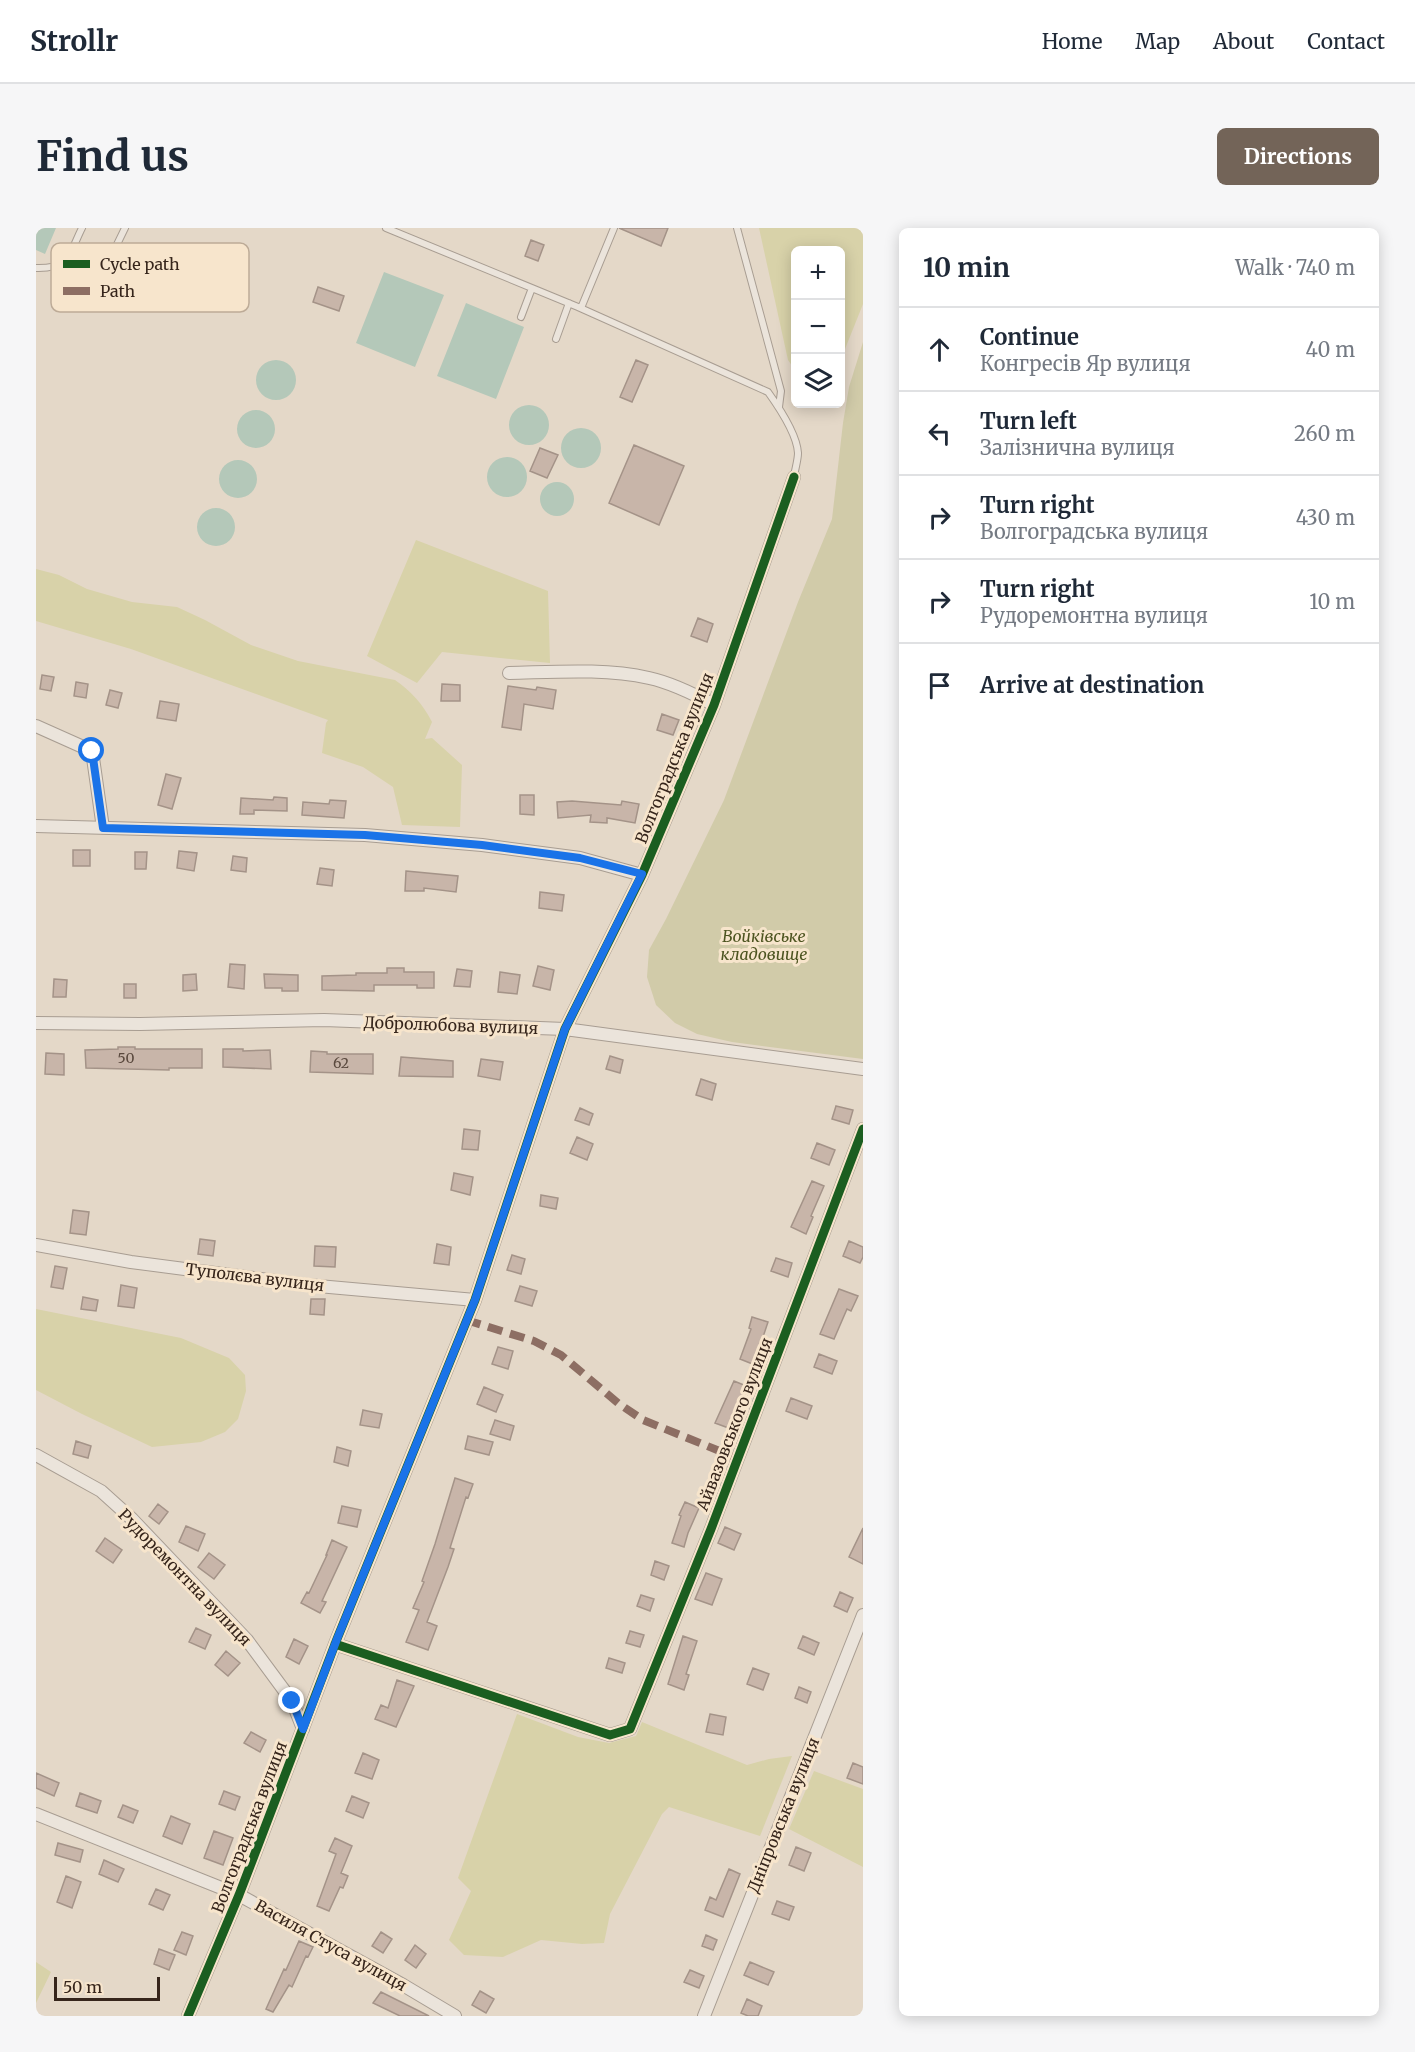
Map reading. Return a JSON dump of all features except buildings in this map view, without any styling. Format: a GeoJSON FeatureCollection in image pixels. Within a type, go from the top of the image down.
{"type":"FeatureCollection","features":[{"type":"Feature","properties":{"kind":"street","name":"Волгоградська вулиця"},"geometry":{"type":"LineString","coordinates":[[188,2016],[239,1895],[335,1644],[475,1300],[565,1029],[642,874],[714,705],[794,477]]}},
{"type":"Feature","properties":{"kind":"street"},"geometry":{"type":"LineString","coordinates":[[509,673],[573,671],[651,678],[690,692],[714,705]]}},
{"type":"Feature","properties":{"kind":"street"},"geometry":{"type":"LineString","coordinates":[[36,726],[92,751],[103,828]]}},
{"type":"Feature","properties":{"kind":"street"},"geometry":{"type":"LineString","coordinates":[[36,826],[389,837],[482,845],[580,858],[642,874]]}},
{"type":"Feature","properties":{"kind":"street","name":"Добролюбова вулиця"},"geometry":{"type":"LineString","coordinates":[[36,1023],[140,1024],[324,1020],[565,1029],[863,1069]]}},
{"type":"Feature","properties":{"kind":"street","name":"Айвазовського вулиця"},"geometry":{"type":"LineString","coordinates":[[335,1644],[610,1735],[630,1729],[711,1529],[863,1129]]}},
{"type":"Feature","properties":{"kind":"street","name":"Туполєва вулиця"},"geometry":{"type":"LineString","coordinates":[[36,1245],[131,1262],[307,1285],[475,1300]]}},
{"type":"Feature","properties":{"kind":"street","name":"Рудоремонтна вулиця"},"geometry":{"type":"LineString","coordinates":[[36,1455],[101,1491],[132,1519],[247,1640],[292,1701],[303,1729]]}},
{"type":"Feature","properties":{"kind":"street","name":"Дніпровська вулиця"},"geometry":{"type":"LineString","coordinates":[[704,2016],[863,1615]]}},
{"type":"Feature","properties":{"kind":"street","name":"Василя Стуса вулиця"},"geometry":{"type":"LineString","coordinates":[[36,1814],[239,1895],[455,2016]]}},
{"type":"Feature","properties":{"kind":"lane"},"geometry":{"type":"LineString","coordinates":[[74,243],[82,228]]}},
{"type":"Feature","properties":{"kind":"lane"},"geometry":{"type":"LineString","coordinates":[[118,243],[125,228]]}},
{"type":"Feature","properties":{"kind":"lane"},"geometry":{"type":"LineString","coordinates":[[386,228],[581,308],[768,392],[779,407],[798,452],[794,477]]}},
{"type":"Feature","properties":{"kind":"lane"},"geometry":{"type":"LineString","coordinates":[[581,308],[614,228]]}},
{"type":"Feature","properties":{"kind":"lane"},"geometry":{"type":"LineString","coordinates":[[737,228],[781,391],[779,407]]}},
{"type":"Feature","properties":{"kind":"lane"},"geometry":{"type":"LineString","coordinates":[[36,268],[51,268]]}},
{"type":"Feature","properties":{"kind":"lane"},"geometry":{"type":"LineString","coordinates":[[521,317],[532,288]]}},
{"type":"Feature","properties":{"kind":"lane"},"geometry":{"type":"LineString","coordinates":[[556,339],[569,303]]}},
{"type":"Feature","properties":{"kind":"shaded area"},"geometry":{"type":"Polygon","coordinates":[[[36,228],[56,228],[45,254],[36,250],[36,228]]]}},
{"type":"Feature","properties":{"kind":"shaded area"},"geometry":{"type":"Polygon","coordinates":[[[759,228],[863,228],[863,304],[845,349],[845,246],[791,246],[791,364],[788,360],[759,228]]]}},
{"type":"Feature","properties":{"kind":"shaded area"},"geometry":{"type":"Polygon","coordinates":[[[384,272],[444,295],[415,367],[356,343],[384,272]]]}},
{"type":"Feature","properties":{"kind":"shaded area"},"geometry":{"type":"Polygon","coordinates":[[[466,303],[524,327],[496,399],[437,376],[466,303]]]}},
{"type":"Feature","properties":{"kind":"shaded area"},"geometry":{"type":"Polygon","coordinates":[[[276,360],[290,366],[296,380],[290,394],[276,400],[262,394],[256,380],[262,366],[276,360]]]}},
{"type":"Feature","properties":{"kind":"shaded area"},"geometry":{"type":"Polygon","coordinates":[[[529,405],[543,411],[549,425],[543,439],[529,445],[515,439],[509,425],[515,411],[529,405]]]}},
{"type":"Feature","properties":{"kind":"shaded area"},"geometry":{"type":"Polygon","coordinates":[[[256,410],[263,411],[269,416],[274,422],[274,436],[269,442],[263,447],[256,448],[249,447],[243,442],[238,436],[237,429],[238,422],[243,416],[249,411],[256,410]]]}},
{"type":"Feature","properties":{"kind":"shaded area"},"geometry":{"type":"Polygon","coordinates":[[[581,428],[595,434],[601,448],[595,462],[581,468],[567,462],[561,448],[567,434],[581,428]]]}},
{"type":"Feature","properties":{"kind":"shaded area"},"geometry":{"type":"Polygon","coordinates":[[[507,457],[515,458],[521,463],[526,469],[526,485],[521,491],[515,496],[507,497],[499,496],[493,491],[488,485],[487,477],[488,469],[493,463],[499,458],[507,457]]]}},
{"type":"Feature","properties":{"kind":"shaded area"},"geometry":{"type":"Polygon","coordinates":[[[238,460],[252,465],[257,479],[252,493],[238,498],[224,493],[219,479],[224,465],[238,460]]]}},
{"type":"Feature","properties":{"kind":"shaded area"},"geometry":{"type":"Polygon","coordinates":[[[557,482],[569,487],[574,499],[569,511],[557,516],[545,511],[540,499],[545,487],[557,482]]]}},
{"type":"Feature","properties":{"kind":"shaded area"},"geometry":{"type":"Polygon","coordinates":[[[216,508],[223,509],[229,514],[234,520],[234,534],[229,540],[223,545],[216,546],[209,545],[203,540],[198,534],[197,527],[198,520],[203,514],[209,509],[216,508]]]}},
{"type":"Feature","properties":{"kind":"shaded area"},"geometry":{"type":"Polygon","coordinates":[[[416,540],[548,591],[550,663],[442,652],[417,683],[367,656],[416,540]]]}},
{"type":"Feature","properties":{"kind":"shaded area"},"geometry":{"type":"Polygon","coordinates":[[[36,569],[59,575],[87,589],[132,602],[177,607],[251,645],[298,661],[395,680],[416,698],[432,722],[425,739],[432,738],[462,765],[460,827],[402,825],[393,787],[363,767],[322,753],[328,720],[131,649],[36,621],[36,569]]]}},
{"type":"Feature","properties":{"kind":"shaded area"},"geometry":{"type":"Polygon","coordinates":[[[36,1309],[181,1338],[229,1358],[245,1375],[246,1391],[238,1419],[225,1432],[201,1442],[152,1447],[36,1390],[36,1309]]]}},
{"type":"Feature","properties":{"kind":"shaded area"},"geometry":{"type":"Polygon","coordinates":[[[517,1714],[578,1737],[609,1743],[636,1736],[642,1722],[747,1765],[792,1756],[760,1836],[669,1807],[662,1814],[610,1914],[604,1943],[582,1944],[541,1940],[503,1957],[464,1955],[449,1940],[471,1891],[458,1878],[517,1714]]]}},
{"type":"Feature","properties":{"kind":"shaded area"},"geometry":{"type":"Polygon","coordinates":[[[814,1771],[863,1789],[863,1867],[789,1829],[814,1771]]]}},
{"type":"Feature","properties":{"kind":"shaded area"},"geometry":{"type":"Polygon","coordinates":[[[36,1962],[51,1972],[36,2003],[36,1962]]]}},
{"type":"Feature","properties":{"kind":"green space","name":"Войківське кладовище"},"geometry":{"type":"Polygon","coordinates":[[[863,342],[863,1059],[732,1042],[697,1034],[675,1023],[656,1005],[647,977],[649,950],[724,800],[798,602],[832,519],[849,387],[863,342]]]}},
{"type":"Feature","properties":{"kind":"marked path"},"geometry":{"type":"LineString","coordinates":[[466,1320],[534,1341],[561,1355],[618,1403],[643,1420],[737,1458]]}},
{"type":"Feature","properties":{"kind":"cycle path"},"geometry":{"type":"LineString","coordinates":[[188,2016],[239,1895],[337,1639],[475,1300],[565,1029],[642,875],[714,705],[794,477]]}},
{"type":"Feature","properties":{"kind":"cycle path"},"geometry":{"type":"LineString","coordinates":[[335,1644],[610,1735],[630,1729],[711,1529],[863,1129]]}},
{"type":"Feature","properties":{"kind":"route"},"geometry":{"type":"LineString","coordinates":[[92,751],[103,828],[365,835],[482,845],[580,858],[642,874],[565,1029],[475,1300],[337,1639],[303,1729],[292,1701]]}}]}
